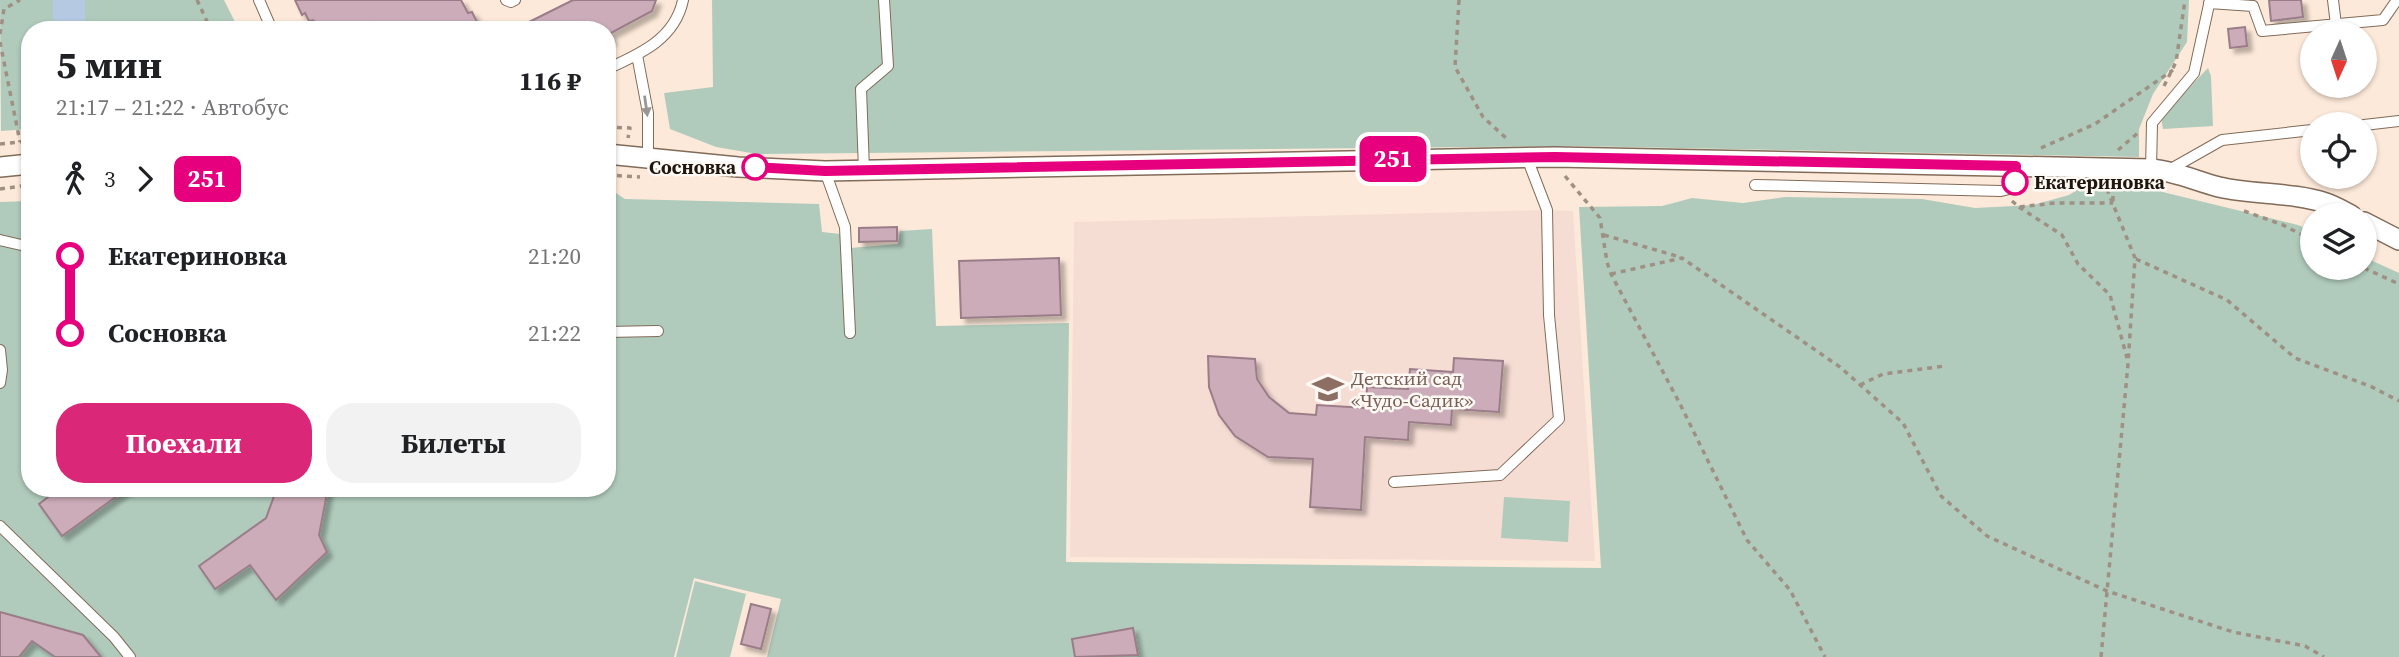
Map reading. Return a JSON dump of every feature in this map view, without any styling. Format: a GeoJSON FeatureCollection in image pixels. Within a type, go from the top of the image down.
{"type":"FeatureCollection","features":[{"type":"Feature","properties":{"kind":"street"},"geometry":{"type":"LineString","coordinates":[[616,155],[738,167],[825,171],[1527,157],[2160,169],[2217,186],[2323,203]]}},
{"type":"Feature","properties":{"kind":"street"},"geometry":{"type":"LineString","coordinates":[[0,167],[21,165]]}},
{"type":"Feature","properties":{"kind":"street"},"geometry":{"type":"LineString","coordinates":[[2377,229],[2399,240]]}},
{"type":"Feature","properties":{"kind":"lane"},"geometry":{"type":"LineString","coordinates":[[260,0],[268,21]]}},
{"type":"Feature","properties":{"kind":"lane"},"geometry":{"type":"LineString","coordinates":[[506,0],[515,0]]}},
{"type":"Feature","properties":{"kind":"lane"},"geometry":{"type":"LineString","coordinates":[[616,65],[661,40],[681,11],[684,0]]}},
{"type":"Feature","properties":{"kind":"lane"},"geometry":{"type":"LineString","coordinates":[[864,170],[861,89],[888,66],[884,0]]}},
{"type":"Feature","properties":{"kind":"lane"},"geometry":{"type":"LineString","coordinates":[[2333,0],[2336,21]]}},
{"type":"Feature","properties":{"kind":"lane"},"geometry":{"type":"LineString","coordinates":[[2374,21],[2383,20],[2397,0]]}},
{"type":"Feature","properties":{"kind":"lane"},"geometry":{"type":"LineString","coordinates":[[2300,28],[2262,31],[2253,6],[2210,1],[2194,72],[2152,123],[2160,169],[2222,140],[2300,131]]}},
{"type":"Feature","properties":{"kind":"lane"},"geometry":{"type":"LineString","coordinates":[[637,55],[648,113],[648,158]]}},
{"type":"Feature","properties":{"kind":"lane"},"geometry":{"type":"LineString","coordinates":[[2377,124],[2399,121]]}},
{"type":"Feature","properties":{"kind":"lane"},"geometry":{"type":"LineString","coordinates":[[1394,482],[1500,475],[1559,419],[1549,315],[1547,210],[1527,157]]}},
{"type":"Feature","properties":{"kind":"lane"},"geometry":{"type":"LineString","coordinates":[[1782,160],[1787,186]]}},
{"type":"Feature","properties":{"kind":"lane"},"geometry":{"type":"LineString","coordinates":[[1755,185],[2001,191],[2009,189],[2015,183],[2016,166]]}},
{"type":"Feature","properties":{"kind":"lane"},"geometry":{"type":"LineString","coordinates":[[825,171],[845,227],[850,333]]}},
{"type":"Feature","properties":{"kind":"lane"},"geometry":{"type":"LineString","coordinates":[[0,240],[21,245]]}},
{"type":"Feature","properties":{"kind":"lane"},"geometry":{"type":"LineString","coordinates":[[616,332],[658,331]]}},
{"type":"Feature","properties":{"kind":"lane"},"geometry":{"type":"LineString","coordinates":[[0,350],[0,383]]}},
{"type":"Feature","properties":{"kind":"lane"},"geometry":{"type":"LineString","coordinates":[[0,526],[114,637],[130,657]]}},
{"type":"Feature","properties":{"kind":"path"},"geometry":{"type":"LineString","coordinates":[[0,34],[4,9],[20,0]]}},
{"type":"Feature","properties":{"kind":"path"},"geometry":{"type":"LineString","coordinates":[[197,0],[207,21]]}},
{"type":"Feature","properties":{"kind":"path"},"geometry":{"type":"LineString","coordinates":[[1460,0],[1455,66],[1483,117],[1527,157]]}},
{"type":"Feature","properties":{"kind":"path"},"geometry":{"type":"LineString","coordinates":[[2159,93],[2174,69],[2185,0]]}},
{"type":"Feature","properties":{"kind":"path"},"geometry":{"type":"LineString","coordinates":[[0,42],[20,142],[0,144]]}},
{"type":"Feature","properties":{"kind":"path"},"geometry":{"type":"LineString","coordinates":[[2045,153],[2032,153],[2054,140],[2095,124],[2174,69]]}},
{"type":"Feature","properties":{"kind":"path"},"geometry":{"type":"LineString","coordinates":[[616,127],[630,128]]}},
{"type":"Feature","properties":{"kind":"path"},"geometry":{"type":"LineString","coordinates":[[2113,154],[2144,128]]}},
{"type":"Feature","properties":{"kind":"path"},"geometry":{"type":"LineString","coordinates":[[1559,169],[1600,218],[1611,274],[1680,404],[1747,540],[1790,590],[1825,657]]}},
{"type":"Feature","properties":{"kind":"path"},"geometry":{"type":"LineString","coordinates":[[616,176],[620,177]]}},
{"type":"Feature","properties":{"kind":"path"},"geometry":{"type":"LineString","coordinates":[[2101,657],[2129,363],[2135,258],[2113,204],[2113,177]]}},
{"type":"Feature","properties":{"kind":"path"},"geometry":{"type":"LineString","coordinates":[[0,189],[21,186]]}},
{"type":"Feature","properties":{"kind":"path"},"geometry":{"type":"LineString","coordinates":[[2001,191],[2019,207],[2062,235],[2078,264],[2110,295],[2129,363]]}},
{"type":"Feature","properties":{"kind":"path"},"geometry":{"type":"LineString","coordinates":[[2019,207],[2055,202],[2113,204]]}},
{"type":"Feature","properties":{"kind":"path"},"geometry":{"type":"LineString","coordinates":[[1603,234],[1682,258],[1840,367],[1903,423],[1941,496],[1987,536],[2108,591],[2232,632],[2305,646],[2324,657]]}},
{"type":"Feature","properties":{"kind":"path"},"geometry":{"type":"LineString","coordinates":[[1611,274],[1682,258]]}},
{"type":"Feature","properties":{"kind":"path"},"geometry":{"type":"LineString","coordinates":[[2135,258],[2227,300],[2295,358],[2372,387],[2399,401]]}},
{"type":"Feature","properties":{"kind":"path"},"geometry":{"type":"LineString","coordinates":[[2377,274],[2399,284]]}},
{"type":"Feature","properties":{"kind":"path"},"geometry":{"type":"LineString","coordinates":[[1860,385],[1883,374],[1945,366]]}},
{"type":"Feature","properties":{"kind":"shaded area","name":"Детский сад «Чудо-Садик»"},"geometry":{"type":"Polygon","coordinates":[[[1573,211],[1595,561],[1070,557],[1074,222],[1573,211]]]}},
{"type":"Feature","properties":{"kind":"green space"},"geometry":{"type":"Polygon","coordinates":[[[0,0],[224,0],[234,21],[21,21],[21,130],[1,131],[0,0]]]}},
{"type":"Feature","properties":{"kind":"green space"},"geometry":{"type":"Polygon","coordinates":[[[712,0],[2189,0],[2187,42],[2153,94],[2139,129],[2139,157],[1575,146],[757,154],[716,147],[670,129],[664,93],[713,87],[712,0]]]}},
{"type":"Feature","properties":{"kind":"green space"},"geometry":{"type":"Polygon","coordinates":[[[2208,68],[2211,76],[2213,126],[2163,129],[2161,117],[2208,68]]]}},
{"type":"Feature","properties":{"kind":"green space"},"geometry":{"type":"Polygon","coordinates":[[[2087,184],[2134,185],[2300,226],[2300,280],[2377,280],[2377,263],[2399,273],[2399,657],[767,657],[781,599],[694,578],[674,657],[0,657],[0,202],[21,201],[21,497],[616,497],[616,193],[625,199],[819,204],[822,232],[841,234],[850,248],[898,244],[900,231],[932,229],[936,326],[1069,323],[1066,562],[1601,568],[1579,207],[1662,206],[1692,198],[1743,203],[1785,197],[1922,199],[1975,208],[2033,205],[2069,195],[2087,184]]]}},
{"type":"Feature","properties":{"kind":"green space"},"geometry":{"type":"Polygon","coordinates":[[[1504,497],[1570,501],[1568,542],[1501,538],[1504,497]]]}},
{"type":"Feature","properties":{"kind":"green space"},"geometry":{"type":"Polygon","coordinates":[[[695,581],[746,594],[730,657],[676,657],[695,581]]]}},
{"type":"Feature","properties":{"kind":"building"},"geometry":{"type":"Polygon","coordinates":[[[295,0],[461,0],[476,21],[309,21],[305,13],[302,15],[295,0]]]}},
{"type":"Feature","properties":{"kind":"building"},"geometry":{"type":"Polygon","coordinates":[[[573,0],[656,0],[652,11],[616,30],[616,21],[531,21],[573,0]]]}},
{"type":"Feature","properties":{"kind":"building"},"geometry":{"type":"Polygon","coordinates":[[[2269,0],[2301,0],[2303,17],[2271,21],[2269,0]]]}},
{"type":"Feature","properties":{"kind":"building"},"geometry":{"type":"Polygon","coordinates":[[[2245,27],[2247,46],[2230,48],[2228,29],[2245,27]]]}},
{"type":"Feature","properties":{"kind":"building"},"geometry":{"type":"Polygon","coordinates":[[[897,227],[897,241],[859,242],[859,228],[897,227]]]}},
{"type":"Feature","properties":{"kind":"building"},"geometry":{"type":"Polygon","coordinates":[[[1059,258],[1061,315],[961,318],[959,261],[1059,258]]]}},
{"type":"Feature","properties":{"kind":"building"},"geometry":{"type":"Polygon","coordinates":[[[1208,356],[1255,359],[1257,379],[1269,397],[1289,413],[1316,415],[1317,405],[1366,408],[1367,387],[1408,389],[1410,369],[1453,372],[1454,358],[1503,361],[1499,412],[1452,409],[1451,425],[1409,422],[1408,440],[1365,437],[1361,510],[1310,507],[1313,459],[1268,457],[1235,436],[1219,415],[1209,387],[1208,356]]]}},
{"type":"Feature","properties":{"kind":"building"},"geometry":{"type":"Polygon","coordinates":[[[48,497],[116,497],[62,536],[39,504],[48,497]]]}},
{"type":"Feature","properties":{"kind":"building"},"geometry":{"type":"Polygon","coordinates":[[[274,497],[326,497],[319,535],[327,552],[276,600],[250,565],[215,589],[199,566],[266,518],[274,497]]]}},
{"type":"Feature","properties":{"kind":"building"},"geometry":{"type":"Polygon","coordinates":[[[751,604],[771,609],[761,649],[741,644],[751,604]]]}},
{"type":"Feature","properties":{"kind":"building"},"geometry":{"type":"Polygon","coordinates":[[[0,612],[83,635],[101,657],[55,657],[32,641],[19,657],[0,657],[0,612]]]}},
{"type":"Feature","properties":{"kind":"building"},"geometry":{"type":"Polygon","coordinates":[[[1133,628],[1138,655],[1075,657],[1072,639],[1133,628]]]}},
{"type":"Feature","properties":{"kind":"waterway"},"geometry":{"type":"LineString","coordinates":[[69,0],[69,21]]}},
{"type":"Feature","properties":{"kind":"bus line","name":"251"},"geometry":{"type":"LineString","coordinates":[[755,167],[825,171],[1555,157],[2016,166],[2015,182]]}},
{"type":"Feature","properties":{"kind":"place","name":"Сосновка"},"geometry":{"type":"Point","coordinates":[755,167]}},
{"type":"Feature","properties":{"kind":"place","name":"Екатериновка"},"geometry":{"type":"Point","coordinates":[2015,182]}},
{"type":"Feature","properties":{"kind":"place","name":"Детский сад «Чудо-Садик»"},"geometry":{"type":"Point","coordinates":[1328,389]}}]}
